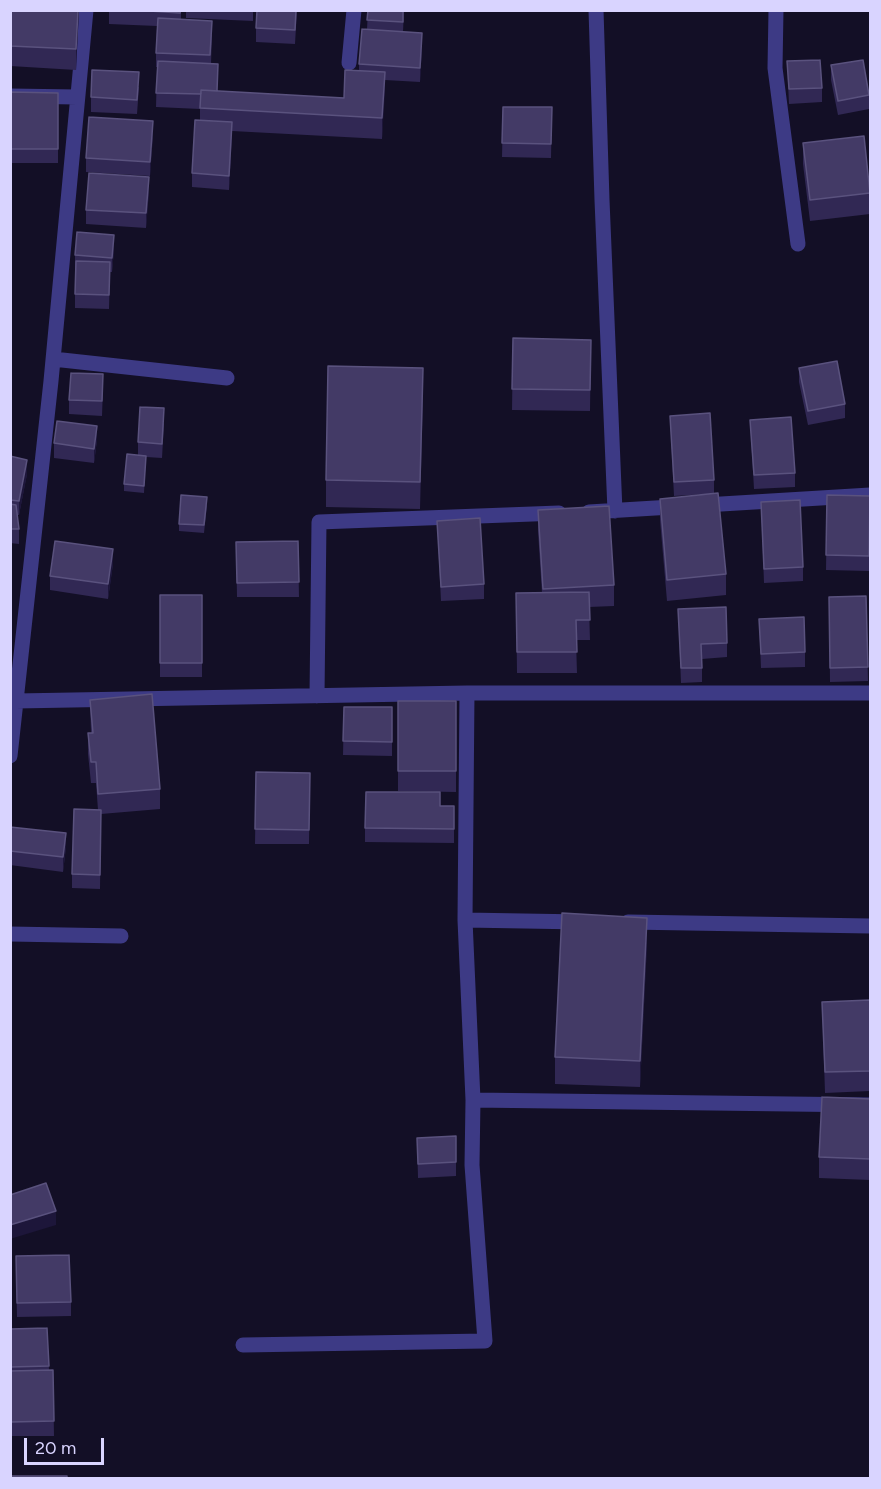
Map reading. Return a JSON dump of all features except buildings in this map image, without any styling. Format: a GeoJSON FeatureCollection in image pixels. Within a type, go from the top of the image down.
{"type":"FeatureCollection","features":[{"type":"Feature","properties":{"kind":"street"},"geometry":{"type":"LineString","coordinates":[[10,756],[16,701],[15,677],[53,359],[86,10]]}},
{"type":"Feature","properties":{"kind":"street"},"geometry":{"type":"LineString","coordinates":[[349,63],[354,10]]}},
{"type":"Feature","properties":{"kind":"street"},"geometry":{"type":"LineString","coordinates":[[596,10],[615,511]]}},
{"type":"Feature","properties":{"kind":"street"},"geometry":{"type":"LineString","coordinates":[[776,10],[775,68],[798,244]]}},
{"type":"Feature","properties":{"kind":"street"},"geometry":{"type":"LineString","coordinates":[[10,96],[77,97]]}},
{"type":"Feature","properties":{"kind":"street"},"geometry":{"type":"LineString","coordinates":[[53,359],[227,378]]}},
{"type":"Feature","properties":{"kind":"street"},"geometry":{"type":"LineString","coordinates":[[317,696],[319,522],[615,511],[870,495]]}},
{"type":"Feature","properties":{"kind":"street"},"geometry":{"type":"LineString","coordinates":[[16,701],[467,693],[870,693]]}},
{"type":"Feature","properties":{"kind":"street"},"geometry":{"type":"LineString","coordinates":[[243,1346],[485,1341],[472,1165],[473,1100],[465,920],[467,693]]}},
{"type":"Feature","properties":{"kind":"street"},"geometry":{"type":"LineString","coordinates":[[465,920],[870,926]]}},
{"type":"Feature","properties":{"kind":"street"},"geometry":{"type":"LineString","coordinates":[[10,934],[121,936]]}},
{"type":"Feature","properties":{"kind":"street"},"geometry":{"type":"LineString","coordinates":[[473,1100],[870,1105]]}}]}
